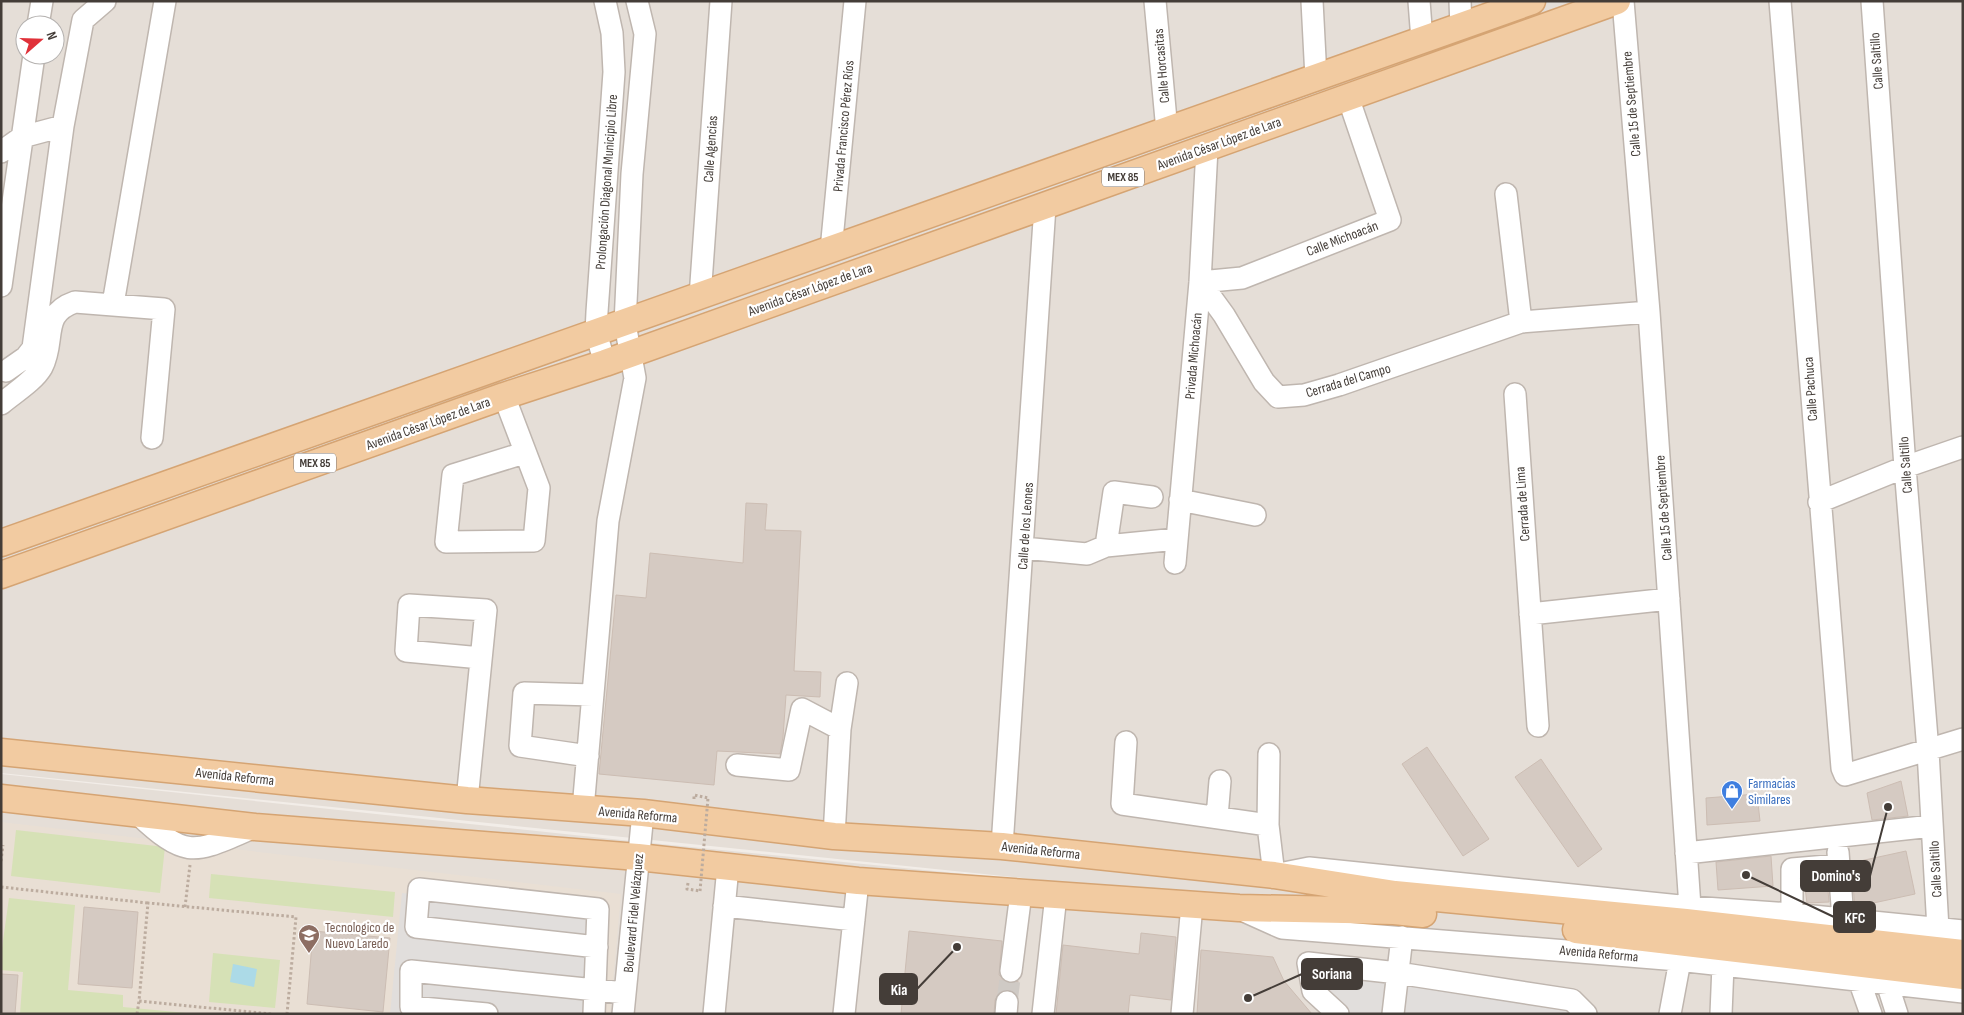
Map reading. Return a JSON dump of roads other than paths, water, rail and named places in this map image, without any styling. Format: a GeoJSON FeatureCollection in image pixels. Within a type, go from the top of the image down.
{"type":"FeatureCollection","features":[{"type":"Feature","properties":{"kind":"main road","name":"Avenida César López de Lara"},"geometry":{"type":"LineString","coordinates":[[1,575],[504,396],[605,363],[1617,1]]}},
{"type":"Feature","properties":{"kind":"main road","name":"Avenida César López de Lara"},"geometry":{"type":"LineString","coordinates":[[1,543],[625,324],[1422,40],[1460,14],[1525,3]]}},
{"type":"Feature","properties":{"kind":"main road","name":"Avenida Reforma"},"geometry":{"type":"LineString","coordinates":[[1,752],[467,800],[643,813],[834,836],[1002,846],[1274,875],[1395,894],[1684,932],[1963,976]]}},
{"type":"Feature","properties":{"kind":"main road","name":"Avenida Reforma"},"geometry":{"type":"LineString","coordinates":[[1,798],[255,827],[638,857],[858,881],[1239,908],[1394,911],[1963,953]]}},
{"type":"Feature","properties":{"kind":"street"},"geometry":{"type":"LineString","coordinates":[[40,15],[42,1]]}},
{"type":"Feature","properties":{"kind":"street"},"geometry":{"type":"LineString","coordinates":[[1,399],[3,365],[26,358],[33,348],[62,126],[84,20],[105,1]]}},
{"type":"Feature","properties":{"kind":"street"},"geometry":{"type":"LineString","coordinates":[[112,304],[165,1]]}},
{"type":"Feature","properties":{"kind":"street","name":"Prolongación Diagonal Municipio Libre"},"geometry":{"type":"LineString","coordinates":[[605,1],[612,33],[614,72],[596,333],[605,363]]}},
{"type":"Feature","properties":{"kind":"street","name":"Prolongación Diagonal Municipio Libre"},"geometry":{"type":"LineString","coordinates":[[584,809],[608,520],[636,378],[625,324],[632,174],[645,34],[637,1]]}},
{"type":"Feature","properties":{"kind":"street"},"geometry":{"type":"LineString","coordinates":[[645,34],[647,1]]}},
{"type":"Feature","properties":{"kind":"street","name":"Calle Agencias"},"geometry":{"type":"LineString","coordinates":[[700,297],[721,1]]}},
{"type":"Feature","properties":{"kind":"street","name":"Privada Francisco Pérez Ríos"},"geometry":{"type":"LineString","coordinates":[[831,250],[855,1]]}},
{"type":"Feature","properties":{"kind":"street","name":"Calle Horcasitas"},"geometry":{"type":"LineString","coordinates":[[1155,1],[1167,131]]}},
{"type":"Feature","properties":{"kind":"street"},"geometry":{"type":"LineString","coordinates":[[1312,1],[1316,78]]}},
{"type":"Feature","properties":{"kind":"street"},"geometry":{"type":"LineString","coordinates":[[1419,1],[1422,40]]}},
{"type":"Feature","properties":{"kind":"street","name":"Calle 15 de Septiembre"},"geometry":{"type":"LineString","coordinates":[[1622,1],[1649,312],[1686,853],[1684,932],[1670,1014]]}},
{"type":"Feature","properties":{"kind":"street","name":"Calle Pachuca"},"geometry":{"type":"LineString","coordinates":[[1780,1],[1842,768],[1845,775],[1928,751]]}},
{"type":"Feature","properties":{"kind":"street","name":"Calle Saltillo"},"geometry":{"type":"LineString","coordinates":[[1872,1],[1905,467],[1928,751],[1938,929]]}},
{"type":"Feature","properties":{"kind":"street"},"geometry":{"type":"LineString","coordinates":[[2,282],[33,65]]}},
{"type":"Feature","properties":{"kind":"street","name":"Calle Michoacán"},"geometry":{"type":"LineString","coordinates":[[1200,282],[1242,278],[1390,220],[1348,97]]}},
{"type":"Feature","properties":{"kind":"street"},"geometry":{"type":"LineString","coordinates":[[1,152],[22,137],[62,126]]}},
{"type":"Feature","properties":{"kind":"street","name":"Privada Michoacán"},"geometry":{"type":"LineString","coordinates":[[1175,563],[1200,282],[1207,148]]}},
{"type":"Feature","properties":{"kind":"street"},"geometry":{"type":"LineString","coordinates":[[607,170],[632,174]]}},
{"type":"Feature","properties":{"kind":"street"},"geometry":{"type":"LineString","coordinates":[[1506,194],[1520,322]]}},
{"type":"Feature","properties":{"kind":"street","name":"Calle de los Leones"},"geometry":{"type":"LineString","coordinates":[[1002,846],[1045,206]]}},
{"type":"Feature","properties":{"kind":"street","name":"Cerrada del Campo"},"geometry":{"type":"LineString","coordinates":[[1200,282],[1224,315],[1264,382],[1278,397],[1304,395],[1339,385],[1520,322],[1649,312]]}},
{"type":"Feature","properties":{"kind":"street"},"geometry":{"type":"LineString","coordinates":[[1,404],[42,367],[54,314],[63,306],[75,302],[164,309],[152,438]]}},
{"type":"Feature","properties":{"kind":"street","name":"Cerrada de Lima"},"geometry":{"type":"LineString","coordinates":[[1514,394],[1538,726]]}},
{"type":"Feature","properties":{"kind":"street"},"geometry":{"type":"LineString","coordinates":[[504,396],[524,453],[539,488],[534,541],[446,542],[454,475],[524,453]]}},
{"type":"Feature","properties":{"kind":"street"},"geometry":{"type":"LineString","coordinates":[[1819,502],[1905,467],[1963,447]]}},
{"type":"Feature","properties":{"kind":"street"},"geometry":{"type":"LineString","coordinates":[[1106,546],[1114,492],[1152,497]]}},
{"type":"Feature","properties":{"kind":"street"},"geometry":{"type":"LineString","coordinates":[[1180,500],[1255,515]]}},
{"type":"Feature","properties":{"kind":"street"},"geometry":{"type":"LineString","coordinates":[[1023,548],[1087,554],[1106,546],[1177,539]]}},
{"type":"Feature","properties":{"kind":"street"},"geometry":{"type":"LineString","coordinates":[[1530,614],[1669,599]]}},
{"type":"Feature","properties":{"kind":"street"},"geometry":{"type":"LineString","coordinates":[[467,800],[481,658]]}},
{"type":"Feature","properties":{"kind":"street"},"geometry":{"type":"LineString","coordinates":[[834,836],[840,728],[847,684]]}},
{"type":"Feature","properties":{"kind":"street"},"geometry":{"type":"LineString","coordinates":[[588,756],[520,746],[523,702],[524,693],[593,695]]}},
{"type":"Feature","properties":{"kind":"street"},"geometry":{"type":"LineString","coordinates":[[737,765],[789,770],[802,709],[840,728]]}},
{"type":"Feature","properties":{"kind":"street"},"geometry":{"type":"LineString","coordinates":[[1928,751],[1963,738]]}},
{"type":"Feature","properties":{"kind":"street"},"geometry":{"type":"LineString","coordinates":[[1126,742],[1122,804],[1268,825]]}},
{"type":"Feature","properties":{"kind":"street"},"geometry":{"type":"LineString","coordinates":[[1269,754],[1268,825],[1274,875]]}},
{"type":"Feature","properties":{"kind":"street"},"geometry":{"type":"LineString","coordinates":[[1217,817],[1220,781]]}},
{"type":"Feature","properties":{"kind":"street","name":"Boulevard Fidel Velázquez"},"geometry":{"type":"LineString","coordinates":[[624,1003],[643,813]]}},
{"type":"Feature","properties":{"kind":"street"},"geometry":{"type":"LineString","coordinates":[[1686,853],[1932,826]]}},
{"type":"Feature","properties":{"kind":"street"},"geometry":{"type":"LineString","coordinates":[[1836,836],[1840,865],[1843,919]]}},
{"type":"Feature","properties":{"kind":"street"},"geometry":{"type":"LineString","coordinates":[[1792,914],[1792,869],[1840,865]]}},
{"type":"Feature","properties":{"kind":"street"},"geometry":{"type":"LineString","coordinates":[[714,1014],[728,867]]}},
{"type":"Feature","properties":{"kind":"street"},"geometry":{"type":"LineString","coordinates":[[844,1014],[858,881]]}},
{"type":"Feature","properties":{"kind":"street"},"geometry":{"type":"LineString","coordinates":[[594,1014],[596,990],[598,909],[419,890],[416,927],[597,947]]}},
{"type":"Feature","properties":{"kind":"street"},"geometry":{"type":"LineString","coordinates":[[1011,971],[1021,893]]}},
{"type":"Feature","properties":{"kind":"street"},"geometry":{"type":"LineString","coordinates":[[1043,1014],[1056,895]]}},
{"type":"Feature","properties":{"kind":"street"},"geometry":{"type":"LineString","coordinates":[[1182,1014],[1192,905]]}},
{"type":"Feature","properties":{"kind":"street"},"geometry":{"type":"LineString","coordinates":[[724,906],[854,920]]}},
{"type":"Feature","properties":{"kind":"street","name":"Avenida Reforma"},"geometry":{"type":"LineString","coordinates":[[1239,908],[1282,928],[1402,937],[1684,932],[1792,914],[1963,931]]}},
{"type":"Feature","properties":{"kind":"street","name":"Avenida Reforma"},"geometry":{"type":"LineString","coordinates":[[1684,932],[1723,965],[1963,992]]}},
{"type":"Feature","properties":{"kind":"street"},"geometry":{"type":"LineString","coordinates":[[1393,1014],[1402,937]]}},
{"type":"Feature","properties":{"kind":"street"},"geometry":{"type":"LineString","coordinates":[[1338,1014],[1313,991],[1308,963],[1398,973],[1572,1000],[1586,1014]]}},
{"type":"Feature","properties":{"kind":"street"},"geometry":{"type":"LineString","coordinates":[[1721,1014],[1723,965]]}},
{"type":"Feature","properties":{"kind":"street"},"geometry":{"type":"LineString","coordinates":[[487,1014],[411,1007],[411,971],[596,990],[624,1003]]}},
{"type":"Feature","properties":{"kind":"street"},"geometry":{"type":"LineString","coordinates":[[1859,980],[1871,1014]]}},
{"type":"Feature","properties":{"kind":"street"},"geometry":{"type":"LineString","coordinates":[[1887,983],[1898,1014]]}},
{"type":"Feature","properties":{"kind":"water"},"geometry":{"type":"Polygon","coordinates":[[[233,964],[257,969],[254,987],[230,982],[233,964]]]}},
{"type":"Feature","properties":{"kind":"tunnel"},"geometry":{"type":"LineString","coordinates":[[1007,1002],[1011,971]]}},
{"type":"Feature","properties":{"kind":"place","name":"Domino's"},"geometry":{"type":"Point","coordinates":[1888,807]}},
{"type":"Feature","properties":{"kind":"place","name":"Farmacias Similares"},"geometry":{"type":"Point","coordinates":[1732,810]}},
{"type":"Feature","properties":{"kind":"place","name":"KFC"},"geometry":{"type":"Point","coordinates":[1746,875]}},
{"type":"Feature","properties":{"kind":"place","name":"Kia"},"geometry":{"type":"Point","coordinates":[957,947]}},
{"type":"Feature","properties":{"kind":"place","name":"Tecnologico de Nuevo Laredo"},"geometry":{"type":"Point","coordinates":[309,954]}},
{"type":"Feature","properties":{"kind":"place","name":"Soriana"},"geometry":{"type":"Point","coordinates":[1248,998]}}]}
